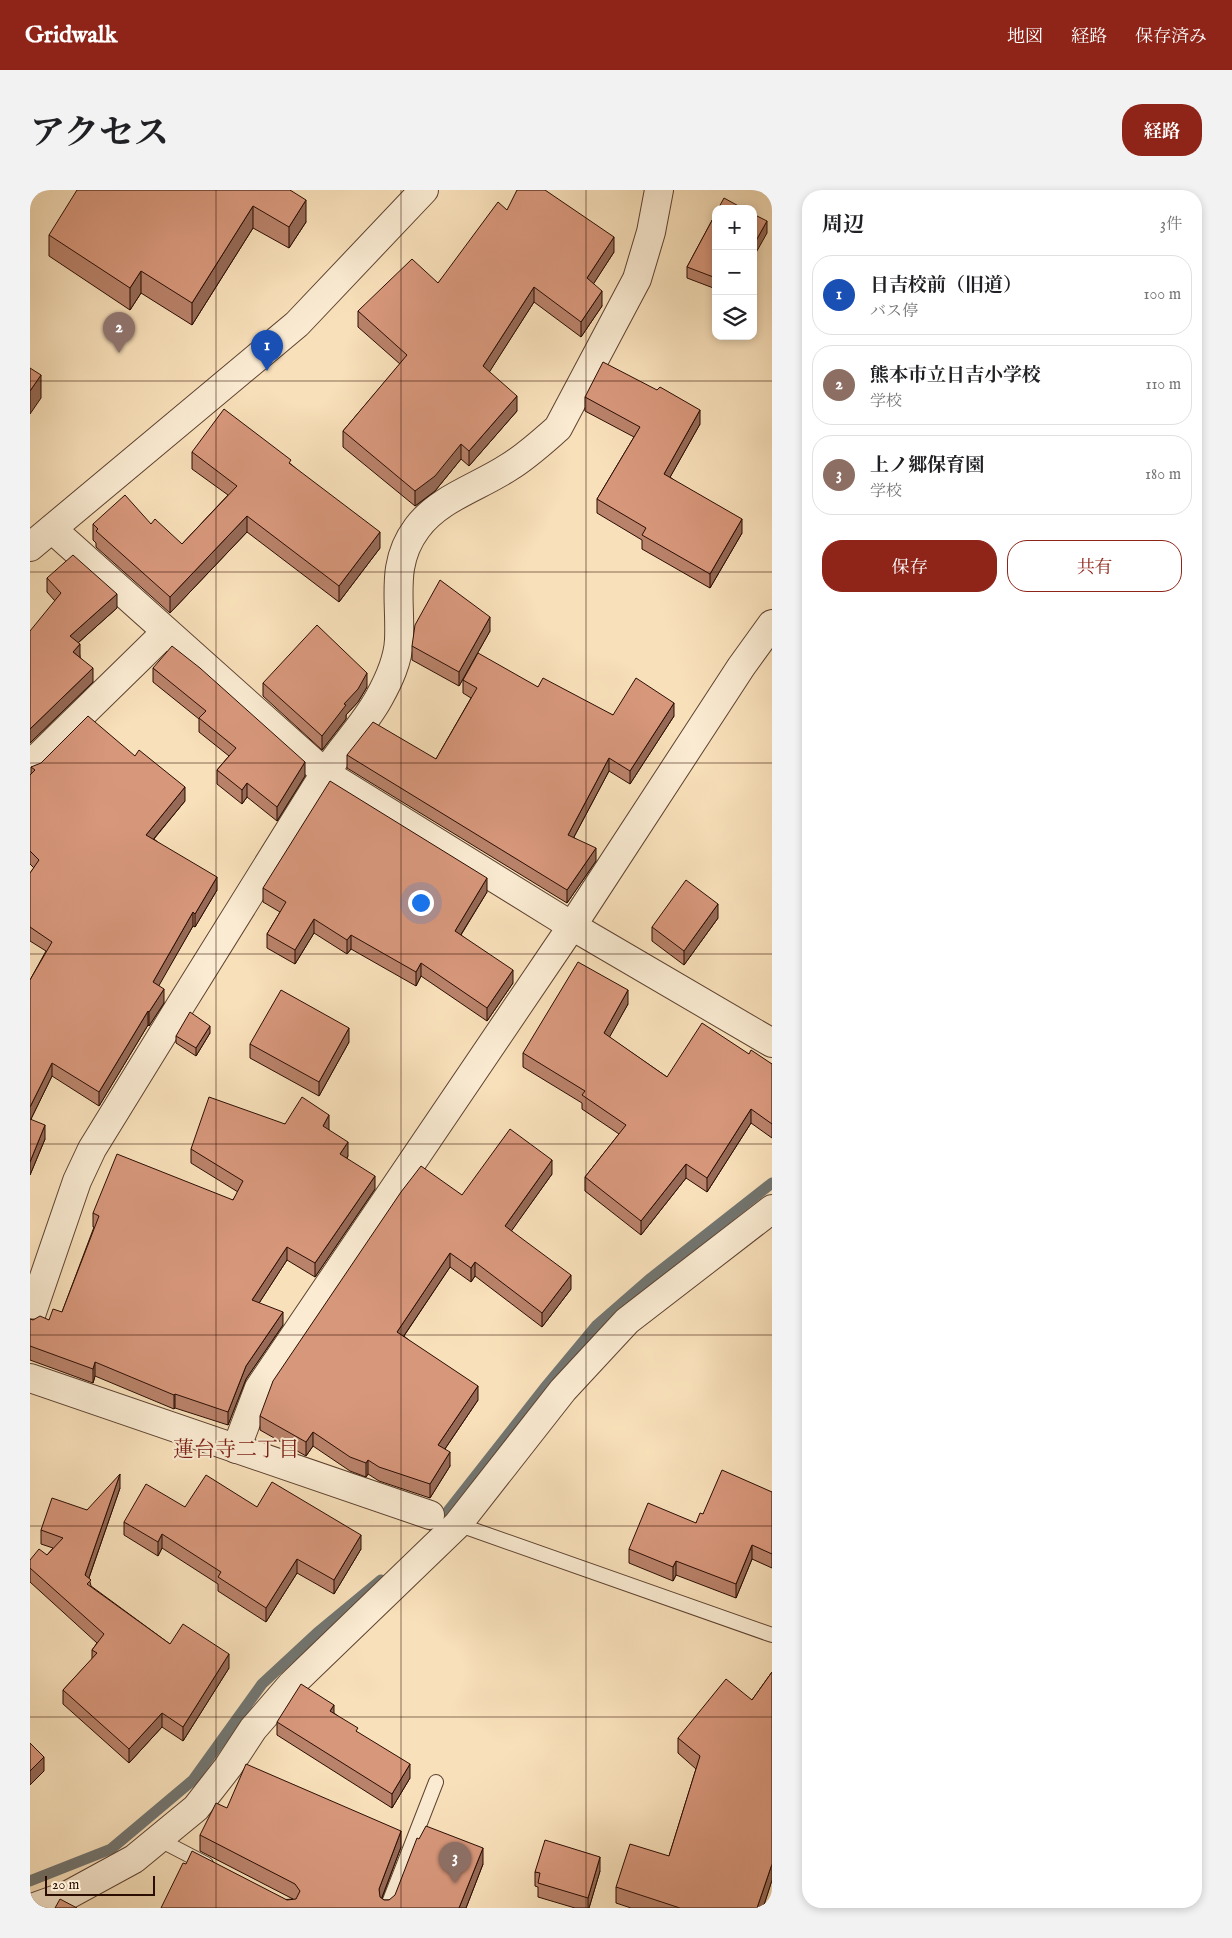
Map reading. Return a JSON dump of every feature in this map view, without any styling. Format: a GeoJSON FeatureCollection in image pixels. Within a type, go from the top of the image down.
{"type":"FeatureCollection","features":[{"type":"Feature","properties":{"kind":"street"},"geometry":{"type":"LineString","coordinates":[[30,547],[297,324],[424,190]]}},
{"type":"Feature","properties":{"kind":"street"},"geometry":{"type":"LineString","coordinates":[[30,1318],[39,1264],[92,1149],[325,773],[379,700],[394,667],[399,640],[398,574],[403,554],[417,528],[436,510],[466,490],[508,468],[538,446],[558,428],[636,279],[651,232],[659,190]]}},
{"type":"Feature","properties":{"kind":"street"},"geometry":{"type":"LineString","coordinates":[[52,529],[325,773],[572,926],[772,1043]]}},
{"type":"Feature","properties":{"kind":"street"},"geometry":{"type":"LineString","coordinates":[[236,1449],[259,1388],[572,926],[741,667],[772,624]]}},
{"type":"Feature","properties":{"kind":"street"},"geometry":{"type":"LineString","coordinates":[[30,765],[166,632]]}},
{"type":"Feature","properties":{"kind":"street"},"geometry":{"type":"LineString","coordinates":[[32,1908],[68,1895],[134,1859],[196,1808],[228,1767],[253,1729],[292,1684],[448,1521],[563,1390],[627,1321],[772,1209]]}},
{"type":"Feature","properties":{"kind":"street"},"geometry":{"type":"LineString","coordinates":[[30,1378],[448,1521]]}},
{"type":"Feature","properties":{"kind":"lane"},"geometry":{"type":"LineString","coordinates":[[448,1521],[772,1636]]}},
{"type":"Feature","properties":{"kind":"lane"},"geometry":{"type":"LineString","coordinates":[[387,1908],[436,1782]]}},
{"type":"Feature","properties":{"kind":"lane"},"geometry":{"type":"LineString","coordinates":[[158,1839],[220,1871]]}},
{"type":"Feature","properties":{"kind":"building"},"geometry":{"type":"Polygon","coordinates":[[[77,190],[290,190],[306,200],[289,227],[253,206],[192,303],[141,271],[130,288],[49,235],[77,190]]]}},
{"type":"Feature","properties":{"kind":"building"},"geometry":{"type":"Polygon","coordinates":[[[517,190],[545,190],[614,237],[587,278],[602,291],[581,322],[534,287],[483,366],[517,396],[469,451],[461,444],[435,476],[415,491],[343,431],[407,355],[358,311],[412,259],[438,283],[498,202],[507,210],[517,190]]]}},
{"type":"Feature","properties":{"kind":"building"},"geometry":{"type":"Polygon","coordinates":[[[724,198],[737,205],[720,205],[724,198]]]}},
{"type":"Feature","properties":{"kind":"building"},"geometry":{"type":"Polygon","coordinates":[[[757,216],[767,221],[757,239],[757,216]]]}},
{"type":"Feature","properties":{"kind":"building"},"geometry":{"type":"Polygon","coordinates":[[[712,220],[712,276],[687,267],[712,220]]]}},
{"type":"Feature","properties":{"kind":"building"},"geometry":{"type":"Polygon","coordinates":[[[603,362],[657,390],[660,387],[700,410],[664,474],[742,519],[710,574],[642,535],[646,528],[597,499],[640,427],[585,397],[603,362]]]}},
{"type":"Feature","properties":{"kind":"building"},"geometry":{"type":"Polygon","coordinates":[[[30,368],[41,375],[30,391],[30,368]]]}},
{"type":"Feature","properties":{"kind":"building"},"geometry":{"type":"Polygon","coordinates":[[[224,409],[291,460],[289,463],[380,532],[339,586],[247,516],[170,597],[96,531],[98,529],[93,524],[125,495],[151,524],[155,519],[182,544],[237,486],[192,452],[224,409]]]}},
{"type":"Feature","properties":{"kind":"building"},"geometry":{"type":"Polygon","coordinates":[[[73,555],[117,594],[70,636],[80,644],[73,652],[93,668],[30,729],[30,631],[61,593],[47,578],[73,555]]]}},
{"type":"Feature","properties":{"kind":"building"},"geometry":{"type":"Polygon","coordinates":[[[440,580],[490,617],[459,672],[412,646],[415,625],[440,580]]]}},
{"type":"Feature","properties":{"kind":"building"},"geometry":{"type":"Polygon","coordinates":[[[317,625],[367,673],[358,689],[344,704],[346,705],[322,736],[263,683],[317,625]]]}},
{"type":"Feature","properties":{"kind":"building"},"geometry":{"type":"Polygon","coordinates":[[[172,646],[200,668],[305,762],[277,807],[247,783],[242,790],[217,770],[236,748],[199,718],[206,711],[153,668],[172,646]]]}},
{"type":"Feature","properties":{"kind":"building"},"geometry":{"type":"Polygon","coordinates":[[[478,653],[538,687],[543,678],[613,715],[636,678],[674,703],[630,771],[609,758],[568,835],[596,848],[567,890],[347,755],[373,722],[436,759],[477,688],[463,680],[478,653]]]}},
{"type":"Feature","properties":{"kind":"building"},"geometry":{"type":"Polygon","coordinates":[[[88,716],[135,756],[139,750],[185,787],[146,835],[217,877],[195,914],[193,912],[153,982],[164,989],[148,1011],[99,1092],[52,1063],[30,1107],[30,980],[52,942],[30,927],[30,873],[39,860],[30,851],[30,775],[35,770],[31,767],[41,763],[88,716]]]}},
{"type":"Feature","properties":{"kind":"building"},"geometry":{"type":"Polygon","coordinates":[[[330,781],[487,878],[455,931],[513,970],[487,1008],[421,963],[416,972],[351,935],[347,940],[314,919],[295,950],[267,934],[286,902],[263,888],[330,781]]]}},
{"type":"Feature","properties":{"kind":"building"},"geometry":{"type":"Polygon","coordinates":[[[686,880],[718,904],[684,951],[652,927],[686,880]]]}},
{"type":"Feature","properties":{"kind":"building"},"geometry":{"type":"Polygon","coordinates":[[[578,962],[628,990],[604,1033],[667,1077],[702,1023],[749,1054],[751,1050],[772,1064],[772,1124],[751,1109],[707,1178],[686,1164],[641,1221],[585,1177],[626,1125],[582,1095],[585,1091],[523,1053],[578,962]]]}},
{"type":"Feature","properties":{"kind":"building"},"geometry":{"type":"Polygon","coordinates":[[[281,990],[349,1028],[319,1082],[250,1044],[281,990]]]}},
{"type":"Feature","properties":{"kind":"building"},"geometry":{"type":"Polygon","coordinates":[[[190,1012],[210,1026],[196,1048],[176,1036],[190,1012]]]}},
{"type":"Feature","properties":{"kind":"building"},"geometry":{"type":"Polygon","coordinates":[[[209,1097],[285,1124],[302,1097],[329,1115],[323,1126],[348,1142],[340,1154],[375,1176],[315,1263],[287,1247],[252,1300],[283,1312],[246,1366],[228,1412],[174,1395],[95,1362],[93,1369],[30,1346],[30,1319],[33,1320],[40,1316],[49,1320],[53,1309],[62,1312],[99,1216],[93,1213],[117,1154],[233,1200],[243,1181],[191,1149],[209,1097]]]}},
{"type":"Feature","properties":{"kind":"building"},"geometry":{"type":"Polygon","coordinates":[[[30,1119],[45,1125],[30,1162],[30,1119]]]}},
{"type":"Feature","properties":{"kind":"building"},"geometry":{"type":"Polygon","coordinates":[[[510,1129],[552,1160],[505,1226],[571,1275],[542,1313],[475,1262],[471,1268],[450,1253],[397,1332],[478,1386],[438,1445],[450,1452],[430,1484],[379,1467],[368,1460],[366,1463],[350,1457],[313,1432],[306,1442],[260,1416],[273,1381],[401,1192],[421,1166],[462,1195],[510,1129]]]}},
{"type":"Feature","properties":{"kind":"building"},"geometry":{"type":"Polygon","coordinates":[[[722,1470],[772,1492],[772,1554],[752,1545],[736,1584],[676,1561],[673,1567],[629,1549],[648,1503],[696,1523],[700,1513],[703,1514],[722,1470]]]}},
{"type":"Feature","properties":{"kind":"building"},"geometry":{"type":"Polygon","coordinates":[[[120,1474],[85,1575],[91,1580],[87,1584],[170,1644],[183,1624],[229,1654],[183,1727],[162,1713],[129,1749],[63,1690],[97,1653],[92,1650],[104,1634],[30,1568],[30,1560],[39,1549],[47,1555],[63,1538],[41,1530],[52,1498],[87,1510],[120,1474]]]}},
{"type":"Feature","properties":{"kind":"building"},"geometry":{"type":"Polygon","coordinates":[[[206,1475],[257,1507],[272,1482],[361,1535],[334,1580],[297,1559],[266,1608],[218,1577],[221,1572],[162,1534],[158,1542],[124,1522],[146,1484],[185,1507],[206,1475]]]}},
{"type":"Feature","properties":{"kind":"building"},"geometry":{"type":"Polygon","coordinates":[[[772,1672],[772,1864],[757,1908],[680,1908],[616,1887],[630,1844],[669,1856],[700,1756],[678,1738],[726,1679],[752,1700],[772,1672]]]}},
{"type":"Feature","properties":{"kind":"building"},"geometry":{"type":"Polygon","coordinates":[[[301,1684],[334,1705],[330,1711],[358,1728],[356,1731],[410,1764],[392,1794],[277,1722],[301,1684]]]}},
{"type":"Feature","properties":{"kind":"building"},"geometry":{"type":"Polygon","coordinates":[[[30,1743],[44,1757],[30,1771],[30,1743]]]}},
{"type":"Feature","properties":{"kind":"building"},"geometry":{"type":"Polygon","coordinates":[[[246,1764],[401,1831],[379,1889],[380,1897],[384,1900],[389,1900],[395,1895],[417,1838],[419,1839],[426,1826],[483,1848],[459,1908],[161,1908],[183,1863],[186,1864],[192,1851],[287,1900],[296,1899],[300,1891],[295,1884],[200,1835],[216,1803],[227,1808],[246,1764]]]}},
{"type":"Feature","properties":{"kind":"building"},"geometry":{"type":"Polygon","coordinates":[[[545,1840],[600,1857],[588,1898],[538,1883],[540,1873],[535,1872],[545,1840]]]}},
{"type":"Feature","properties":{"kind":"building"},"geometry":{"type":"Polygon","coordinates":[[[60,1899],[77,1908],[55,1908],[60,1899]]]}},
{"type":"Feature","properties":{"kind":"waterway"},"geometry":{"type":"LineString","coordinates":[[434,1529],[596,1326],[651,1278],[772,1183]]}},
{"type":"Feature","properties":{"kind":"waterway"},"geometry":{"type":"LineString","coordinates":[[30,1881],[111,1849],[193,1780],[262,1684],[317,1633],[381,1580]]}},
{"type":"Feature","properties":{"kind":"place","name":"熊本市立日吉小学校"},"geometry":{"type":"Point","coordinates":[119,353]}},
{"type":"Feature","properties":{"kind":"place","name":"日吉校前（旧道）"},"geometry":{"type":"Point","coordinates":[267,371]}},
{"type":"Feature","properties":{"kind":"place","name":"上ノ郷保育園"},"geometry":{"type":"Point","coordinates":[455,1883]}},
{"type":"Feature","properties":{"kind":"district","name":"蓮台寺二丁目"},"geometry":{"type":"Point","coordinates":[236,1449]}}]}
